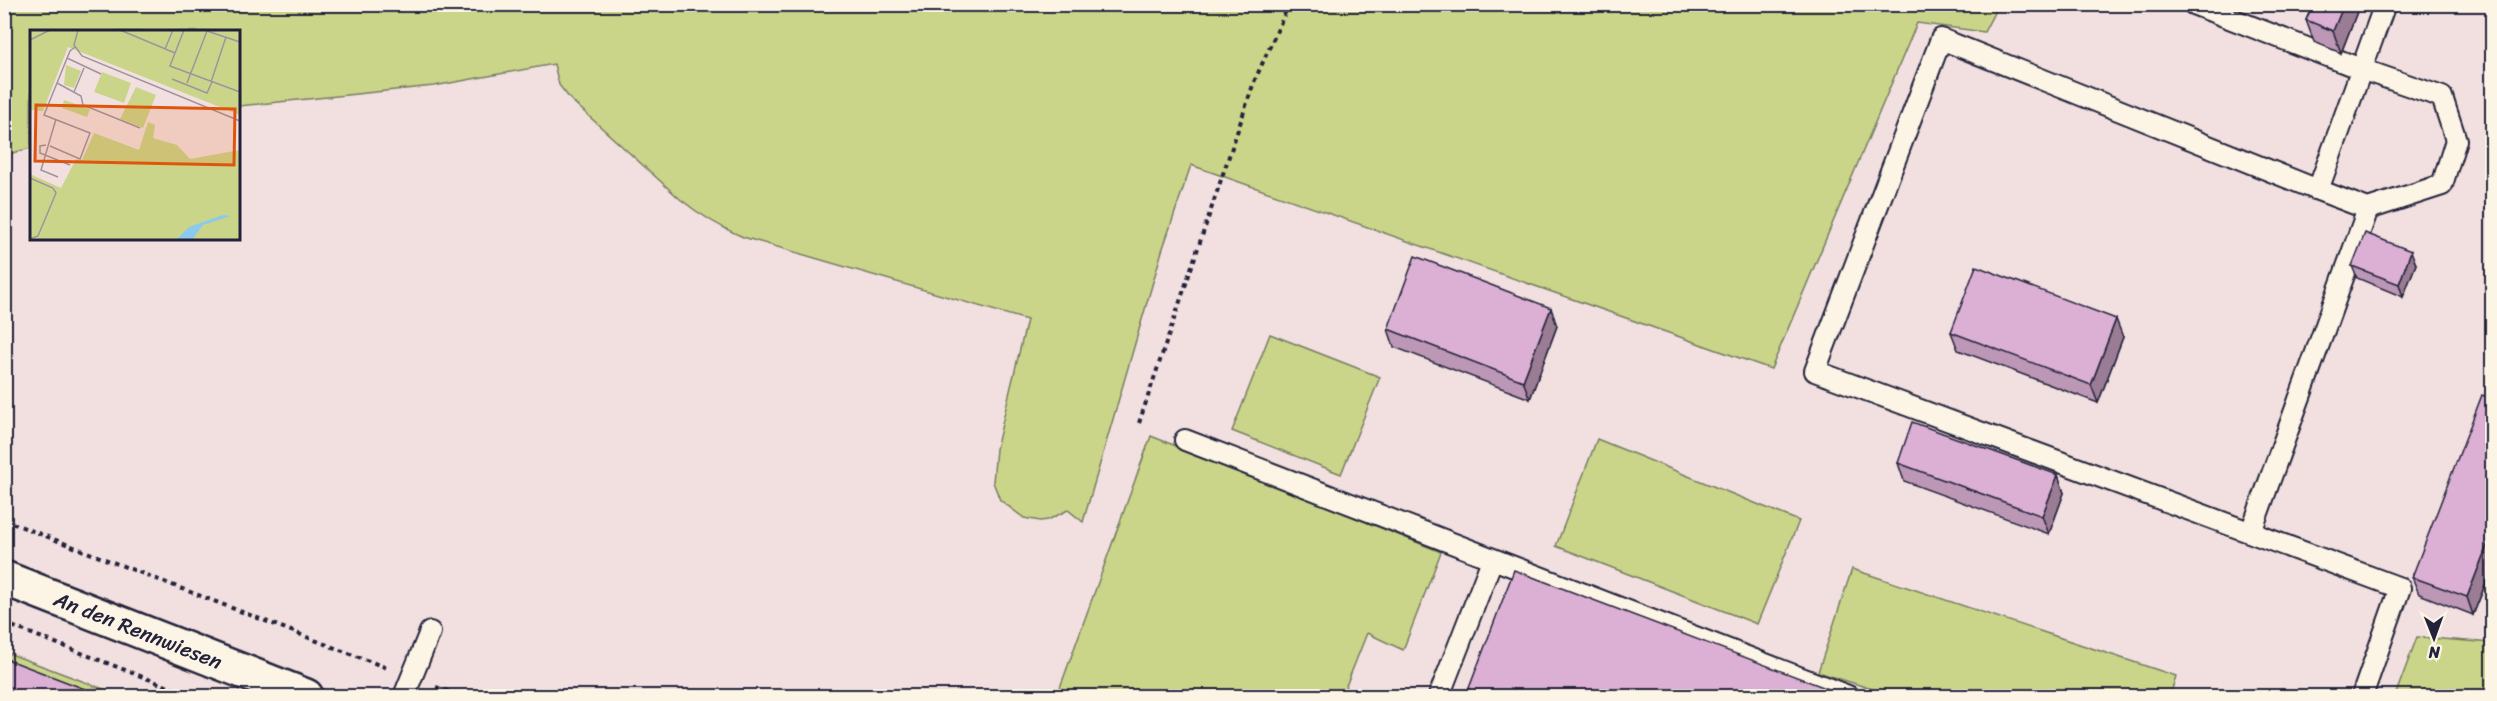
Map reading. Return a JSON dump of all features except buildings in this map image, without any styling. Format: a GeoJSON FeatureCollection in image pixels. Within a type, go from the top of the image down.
{"type":"FeatureCollection","features":[{"type":"Feature","properties":{"kind":"street","name":"An den Rennwiesen"},"geometry":{"type":"LineString","coordinates":[[4,578],[306,696]]}},
{"type":"Feature","properties":{"kind":"lane"},"geometry":{"type":"LineString","coordinates":[[2193,4],[2361,69],[2442,97],[2456,140],[2442,185],[2368,209],[1941,39],[1815,371],[2400,588],[2362,696]]}},
{"type":"Feature","properties":{"kind":"lane"},"geometry":{"type":"LineString","coordinates":[[2318,190],[2385,4]]}},
{"type":"Feature","properties":{"kind":"lane"},"geometry":{"type":"LineString","coordinates":[[2251,532],[2368,209]]}},
{"type":"Feature","properties":{"kind":"lane"},"geometry":{"type":"LineString","coordinates":[[1185,440],[1848,696]]}},
{"type":"Feature","properties":{"kind":"lane"},"geometry":{"type":"LineString","coordinates":[[1439,696],[1492,560]]}},
{"type":"Feature","properties":{"kind":"lane"},"geometry":{"type":"LineString","coordinates":[[404,696],[430,632]]}},
{"type":"Feature","properties":{"kind":"path"},"geometry":{"type":"LineString","coordinates":[[1139,423],[1254,82],[1289,4]]}},
{"type":"Feature","properties":{"kind":"path"},"geometry":{"type":"LineString","coordinates":[[4,520],[461,696]]}},
{"type":"Feature","properties":{"kind":"path"},"geometry":{"type":"LineString","coordinates":[[4,623],[192,696]]}},
{"type":"Feature","properties":{"kind":"green space"},"geometry":{"type":"Polygon","coordinates":[[[5,4],[1998,4],[1984,32],[1917,23],[1771,369],[1191,165],[1162,251],[1083,522],[1068,510],[1048,520],[1024,518],[1000,500],[993,482],[996,449],[1027,320],[743,237],[718,225],[680,199],[570,99],[559,85],[554,64],[434,86],[240,106],[240,30],[30,30],[30,148],[5,155],[5,4]]]}},
{"type":"Feature","properties":{"kind":"green space"},"geometry":{"type":"Polygon","coordinates":[[[1270,334],[1380,377],[1341,474],[1232,431],[1270,334]]]}},
{"type":"Feature","properties":{"kind":"green space"},"geometry":{"type":"Polygon","coordinates":[[[1151,436],[1441,552],[1403,650],[1367,633],[1342,696],[1057,696],[1151,436]]]}},
{"type":"Feature","properties":{"kind":"green space"},"geometry":{"type":"Polygon","coordinates":[[[1597,439],[1799,521],[1757,624],[1556,546],[1597,439]]]}},
{"type":"Feature","properties":{"kind":"green space"},"geometry":{"type":"Polygon","coordinates":[[[1852,569],[2176,676],[2170,696],[1894,696],[1818,672],[1852,569]]]}},
{"type":"Feature","properties":{"kind":"green space"},"geometry":{"type":"Polygon","coordinates":[[[2417,637],[2492,643],[2492,696],[2395,696],[2417,637]]]}},
{"type":"Feature","properties":{"kind":"green space"},"geometry":{"type":"Polygon","coordinates":[[[5,652],[122,696],[5,696],[5,652]]]}}]}
